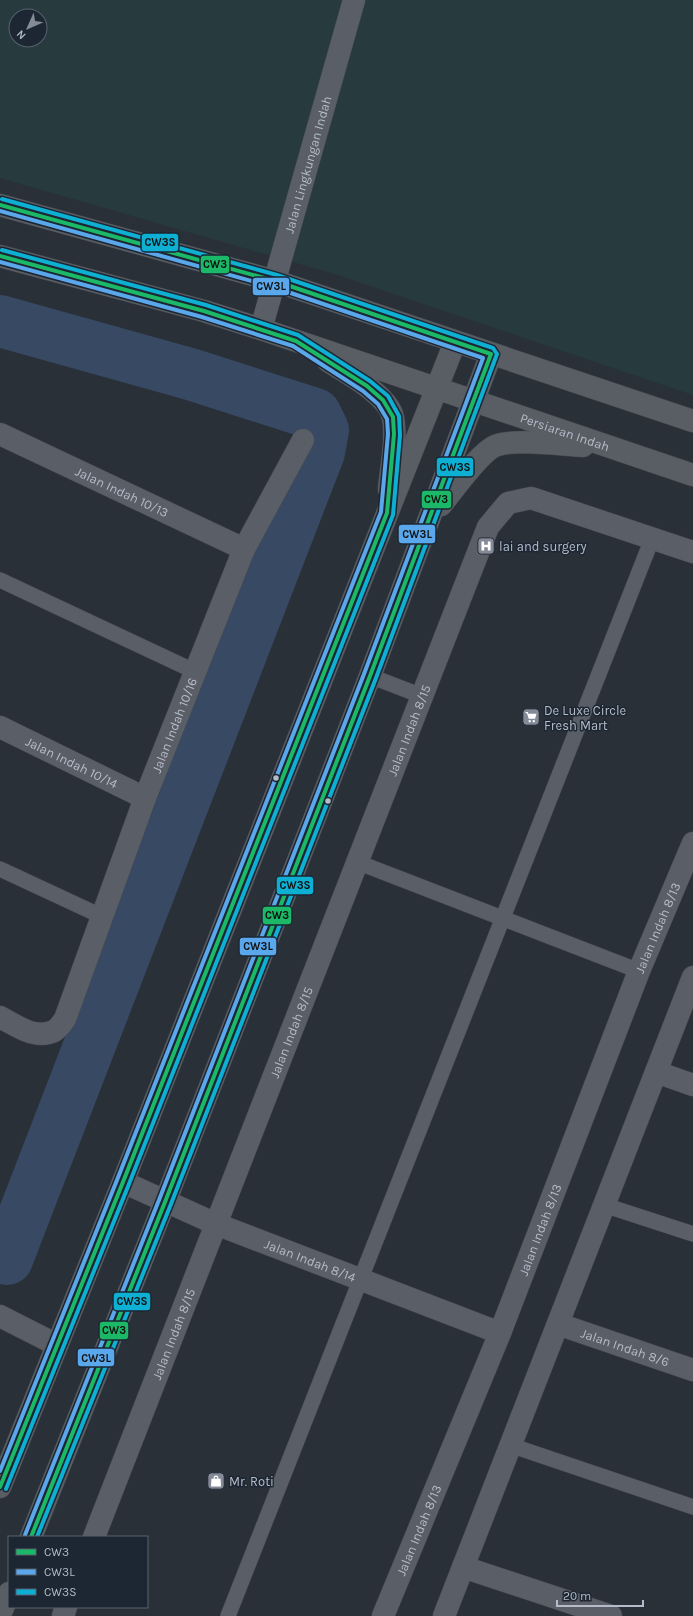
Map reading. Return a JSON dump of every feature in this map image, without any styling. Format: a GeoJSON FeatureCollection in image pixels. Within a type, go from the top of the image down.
{"type":"FeatureCollection","features":[{"type":"Feature","properties":{"kind":"main road"},"geometry":{"type":"LineString","coordinates":[[0,205],[275,281],[693,421]]}},
{"type":"Feature","properties":{"kind":"main road"},"geometry":{"type":"LineString","coordinates":[[0,256],[204,311],[296,341],[367,386],[383,400],[393,417],[394,434],[387,513]]}},
{"type":"Feature","properties":{"kind":"main road","name":"Persiaran Indah"},"geometry":{"type":"LineString","coordinates":[[296,341],[693,475]]}},
{"type":"Feature","properties":{"kind":"main road"},"geometry":{"type":"LineString","coordinates":[[0,1487],[123,1182],[455,342]]}},
{"type":"Feature","properties":{"kind":"main road"},"geometry":{"type":"LineString","coordinates":[[31,1536],[165,1202],[370,676],[491,354]]}},
{"type":"Feature","properties":{"kind":"main road"},"geometry":{"type":"LineString","coordinates":[[430,518],[480,457],[494,446],[511,442],[612,448]]}},
{"type":"Feature","properties":{"kind":"main road"},"geometry":{"type":"LineString","coordinates":[[0,1615],[8,1595]]}},
{"type":"Feature","properties":{"kind":"street","name":"Jalan Lingkungan Indah"},"geometry":{"type":"LineString","coordinates":[[261,329],[354,0]]}},
{"type":"Feature","properties":{"kind":"street","name":"Jalan Indah 10/13"},"geometry":{"type":"LineString","coordinates":[[0,434],[244,549]]}},
{"type":"Feature","properties":{"kind":"street","name":"Jalan Indah 10/16"},"geometry":{"type":"LineString","coordinates":[[0,1018],[40,1035],[56,1031],[65,1020],[144,798],[244,549],[303,440]]}},
{"type":"Feature","properties":{"kind":"street","name":"Jalan Indah 8/15"},"geometry":{"type":"LineString","coordinates":[[94,1536],[488,527],[508,503],[531,498],[693,552]]}},
{"type":"Feature","properties":{"kind":"street","name":"Jalan Indah 10/14"},"geometry":{"type":"LineString","coordinates":[[0,727],[144,798]]}},
{"type":"Feature","properties":{"kind":"street","name":"Jalan Indah 8/13"},"geometry":{"type":"LineString","coordinates":[[383,1616],[500,1333],[639,971],[693,843]]}},
{"type":"Feature","properties":{"kind":"street"},"geometry":{"type":"LineString","coordinates":[[444,1616],[693,977]]}},
{"type":"Feature","properties":{"kind":"street"},"geometry":{"type":"LineString","coordinates":[[656,1072],[693,1085]]}},
{"type":"Feature","properties":{"kind":"street","name":"Jalan Indah 8/14"},"geometry":{"type":"LineString","coordinates":[[123,1182],[216,1224],[500,1333]]}},
{"type":"Feature","properties":{"kind":"street"},"geometry":{"type":"LineString","coordinates":[[0,1316],[56,1345]]}},
{"type":"Feature","properties":{"kind":"street","name":"Jalan Indah 8/6"},"geometry":{"type":"LineString","coordinates":[[558,1324],[693,1370]]}},
{"type":"Feature","properties":{"kind":"street"},"geometry":{"type":"LineString","coordinates":[[463,1567],[611,1616]]}},
{"type":"Feature","properties":{"kind":"lane"},"geometry":{"type":"LineString","coordinates":[[228,1616],[652,539]]}},
{"type":"Feature","properties":{"kind":"lane"},"geometry":{"type":"LineString","coordinates":[[0,580],[194,671]]}},
{"type":"Feature","properties":{"kind":"lane"},"geometry":{"type":"LineString","coordinates":[[370,676],[422,696]]}},
{"type":"Feature","properties":{"kind":"lane"},"geometry":{"type":"LineString","coordinates":[[357,862],[639,971]]}},
{"type":"Feature","properties":{"kind":"lane"},"geometry":{"type":"LineString","coordinates":[[0,869],[101,916]]}},
{"type":"Feature","properties":{"kind":"lane"},"geometry":{"type":"LineString","coordinates":[[604,1205],[693,1234]]}},
{"type":"Feature","properties":{"kind":"lane"},"geometry":{"type":"LineString","coordinates":[[510,1445],[693,1507]]}},
{"type":"Feature","properties":{"kind":"green space"},"geometry":{"type":"Polygon","coordinates":[[[0,0],[693,0],[693,395],[338,275],[0,178],[0,0]]]}},
{"type":"Feature","properties":{"kind":"waterway"},"geometry":{"type":"LineString","coordinates":[[0,321],[190,374],[315,414],[323,430],[319,452],[7,1259]]}},
{"type":"Feature","properties":{"kind":"transit line","name":"CW3S"},"geometry":{"type":"LineString","coordinates":[[2,199],[277,275],[493,348],[497,354],[376,678],[171,1204],[37,1536]]}},
{"type":"Feature","properties":{"kind":"transit line","name":"CW3"},"geometry":{"type":"LineString","coordinates":[[0,205],[275,281],[491,354],[370,676],[165,1202],[31,1536]]}},
{"type":"Feature","properties":{"kind":"transit line","name":"CW3L"},"geometry":{"type":"LineString","coordinates":[[0,211],[273,287],[483,358],[364,674],[159,1200],[25,1535]]}},
{"type":"Feature","properties":{"kind":"transit line","name":"CW3S"},"geometry":{"type":"LineString","coordinates":[[2,250],[206,305],[298,335],[370,381],[388,396],[399,416],[400,435],[393,515],[129,1184],[6,1489]]}},
{"type":"Feature","properties":{"kind":"transit line","name":"CW3"},"geometry":{"type":"LineString","coordinates":[[0,256],[204,311],[296,341],[367,386],[383,400],[393,417],[394,434],[387,513],[123,1182],[0,1487]]}},
{"type":"Feature","properties":{"kind":"transit line","name":"CW3L"},"geometry":{"type":"LineString","coordinates":[[0,262],[202,317],[293,346],[363,391],[378,404],[387,419],[388,434],[381,512],[117,1180],[0,1471]]}},
{"type":"Feature","properties":{"kind":"place","name":"lai and surgery"},"geometry":{"type":"Point","coordinates":[486,546]}},
{"type":"Feature","properties":{"kind":"place","name":"De Luxe Circle Fresh Mart"},"geometry":{"type":"Point","coordinates":[531,717]}},
{"type":"Feature","properties":{"kind":"place","name":"Mr. Roti"},"geometry":{"type":"Point","coordinates":[216,1481]}}]}
